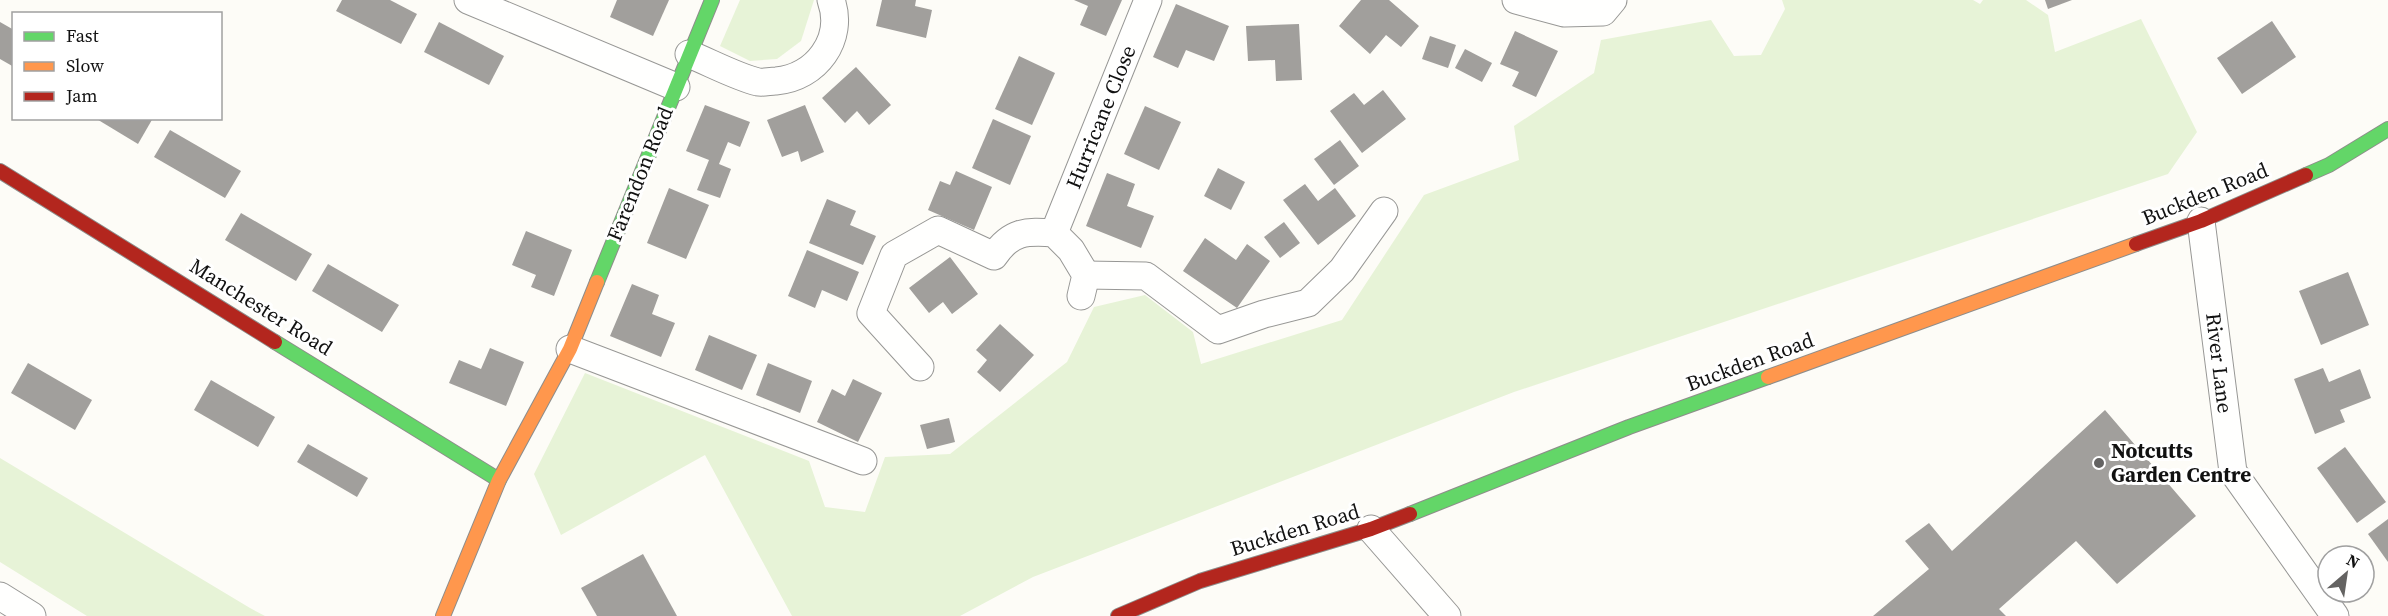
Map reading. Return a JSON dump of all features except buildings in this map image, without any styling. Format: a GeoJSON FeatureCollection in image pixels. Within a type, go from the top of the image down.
{"type":"FeatureCollection","features":[{"type":"Feature","properties":{"kind":"main road","name":"Farendon Road"},"geometry":{"type":"LineString","coordinates":[[443,616],[499,480],[570,349],[712,0]]}},
{"type":"Feature","properties":{"kind":"main road","name":"Buckden Road"},"geometry":{"type":"LineString","coordinates":[[1118,616],[1200,581],[1371,529],[1629,427],[2201,221],[2329,165],[2388,129]]}},
{"type":"Feature","properties":{"kind":"main road","name":"Manchester Road"},"geometry":{"type":"LineString","coordinates":[[0,171],[499,480]]}},
{"type":"Feature","properties":{"kind":"street"},"geometry":{"type":"LineString","coordinates":[[468,0],[676,87]]}},
{"type":"Feature","properties":{"kind":"street"},"geometry":{"type":"LineString","coordinates":[[689,54],[759,82],[788,80],[811,69],[831,44],[836,14],[831,0]]}},
{"type":"Feature","properties":{"kind":"street","name":"Hurricane Close"},"geometry":{"type":"LineString","coordinates":[[1054,233],[1148,0]]}},
{"type":"Feature","properties":{"kind":"street"},"geometry":{"type":"LineString","coordinates":[[1516,0],[1564,13],[1603,12],[1613,0]]}},
{"type":"Feature","properties":{"kind":"street"},"geometry":{"type":"LineString","coordinates":[[920,367],[871,313],[894,255],[938,230],[994,256],[1004,242],[1027,231],[1054,233],[1071,250],[1083,285],[1146,276],[1218,330],[1264,314],[1308,303],[1342,270],[1384,211]]}},
{"type":"Feature","properties":{"kind":"street","name":"River Lane"},"geometry":{"type":"LineString","coordinates":[[2201,221],[2233,472],[2335,616]]}},
{"type":"Feature","properties":{"kind":"street"},"geometry":{"type":"LineString","coordinates":[[570,349],[863,461]]}},
{"type":"Feature","properties":{"kind":"street"},"geometry":{"type":"LineString","coordinates":[[1371,529],[1447,616]]}},
{"type":"Feature","properties":{"kind":"street"},"geometry":{"type":"LineString","coordinates":[[0,596],[32,616]]}},
{"type":"Feature","properties":{"kind":"green space"},"geometry":{"type":"Polygon","coordinates":[[[740,0],[814,0],[801,41],[777,59],[750,61],[720,46],[740,0]]]}},
{"type":"Feature","properties":{"kind":"green space"},"geometry":{"type":"Polygon","coordinates":[[[1782,0],[1973,0],[1980,4],[1983,0],[2026,0],[2048,15],[2055,52],[2141,19],[2197,132],[2168,174],[1514,392],[1033,577],[960,616],[792,616],[705,455],[561,535],[534,474],[585,373],[809,461],[825,507],[865,512],[885,457],[950,454],[1067,362],[1094,307],[1145,295],[1193,332],[1201,364],[1342,320],[1424,195],[1519,160],[1514,126],[1594,73],[1601,40],[1711,20],[1734,56],[1761,55],[1785,9],[1782,0]]]}},
{"type":"Feature","properties":{"kind":"green space"},"geometry":{"type":"Polygon","coordinates":[[[0,458],[265,616],[87,616],[0,562],[0,458]]]}},
{"type":"Feature","properties":{"kind":"traffic: fast"},"geometry":{"type":"LineString","coordinates":[[597,282],[712,0]]}},
{"type":"Feature","properties":{"kind":"traffic: fast"},"geometry":{"type":"LineString","coordinates":[[2306,175],[2329,165],[2388,129]]}},
{"type":"Feature","properties":{"kind":"traffic: fast"},"geometry":{"type":"LineString","coordinates":[[275,342],[499,480]]}},
{"type":"Feature","properties":{"kind":"traffic: fast"},"geometry":{"type":"LineString","coordinates":[[1410,514],[1629,427],[1768,377]]}},
{"type":"Feature","properties":{"kind":"traffic: slow"},"geometry":{"type":"LineString","coordinates":[[1768,377],[2136,244]]}},
{"type":"Feature","properties":{"kind":"traffic: slow"},"geometry":{"type":"LineString","coordinates":[[443,616],[499,480],[570,349],[597,282]]}},
{"type":"Feature","properties":{"kind":"traffic: jam"},"geometry":{"type":"LineString","coordinates":[[0,171],[275,342]]}},
{"type":"Feature","properties":{"kind":"traffic: jam"},"geometry":{"type":"LineString","coordinates":[[2136,244],[2201,221],[2306,175]]}},
{"type":"Feature","properties":{"kind":"traffic: jam"},"geometry":{"type":"LineString","coordinates":[[1118,616],[1200,581],[1371,529],[1410,514]]}},
{"type":"Feature","properties":{"kind":"place","name":"Notcutts Garden Centre"},"geometry":{"type":"Point","coordinates":[2099,463]}}]}
